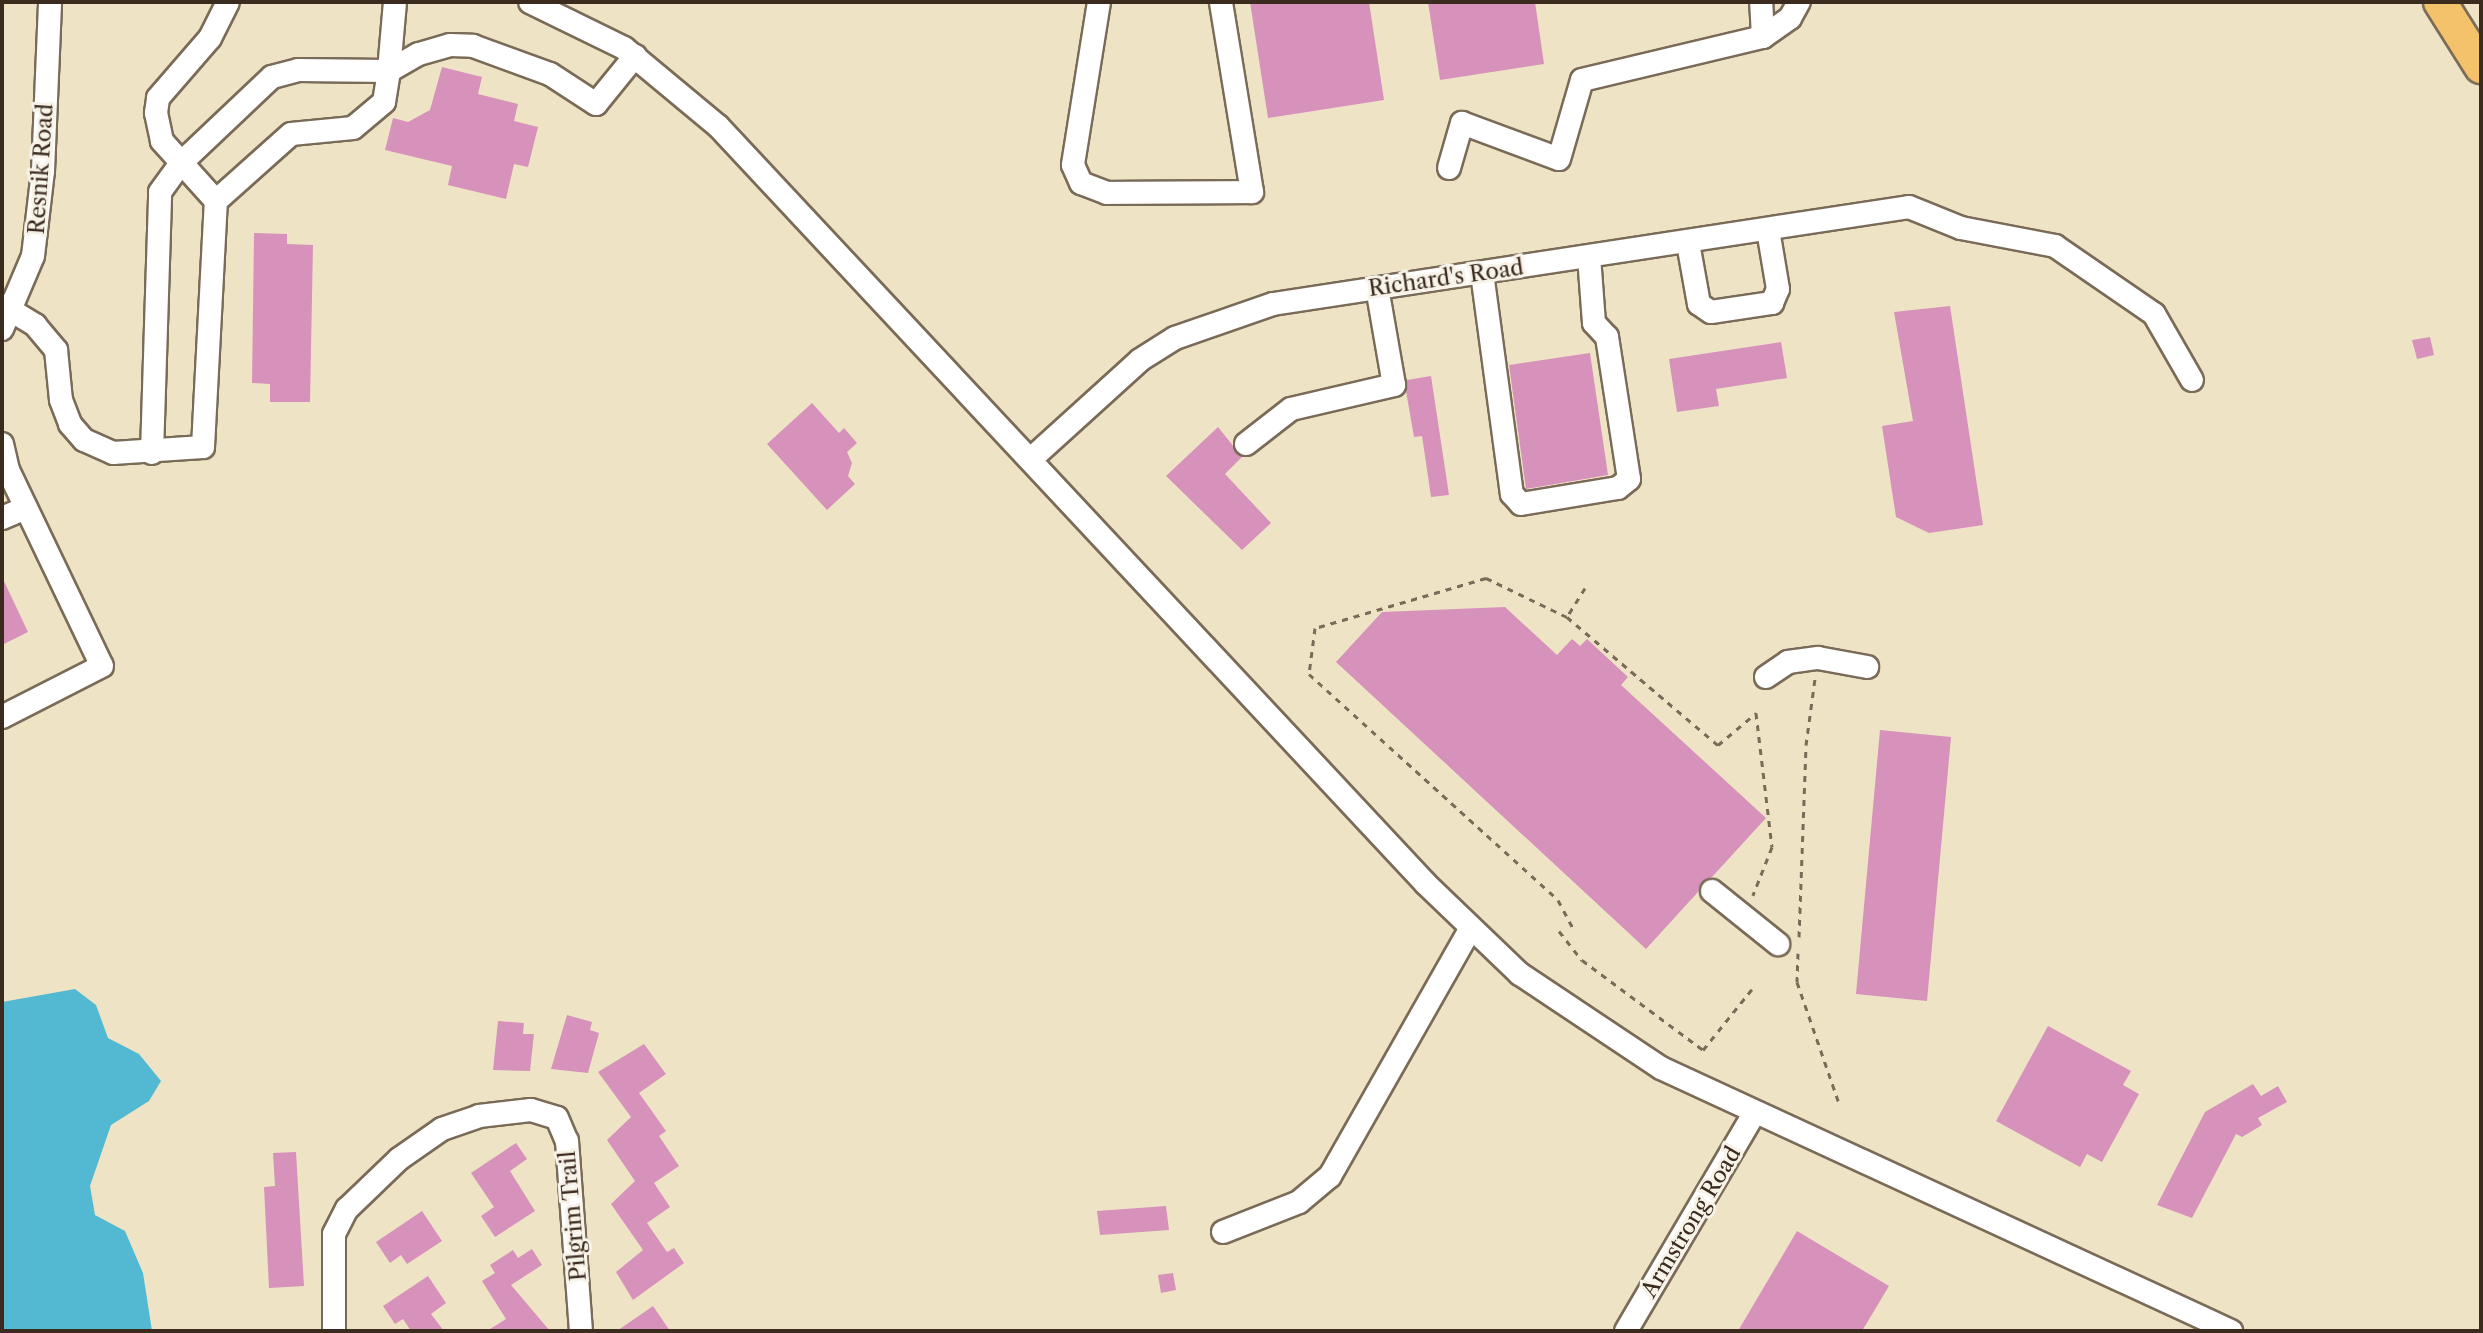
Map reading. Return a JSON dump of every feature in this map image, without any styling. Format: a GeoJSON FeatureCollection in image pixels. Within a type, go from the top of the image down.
{"type":"FeatureCollection","features":[{"type":"Feature","properties":{"kind":"highway"},"geometry":{"type":"LineString","coordinates":[[2440,2],[2481,67]]}},
{"type":"Feature","properties":{"kind":"street","name":"Resnik Road"},"geometry":{"type":"LineString","coordinates":[[6,315],[33,256],[43,171],[50,2]]}},
{"type":"Feature","properties":{"kind":"street"},"geometry":{"type":"LineString","coordinates":[[216,201],[181,163],[156,128],[158,98],[210,38],[228,2]]}},
{"type":"Feature","properties":{"kind":"street"},"geometry":{"type":"LineString","coordinates":[[6,315],[35,325],[56,350],[61,400],[70,424],[84,440],[113,453],[152,453],[203,447],[216,201],[291,134],[353,128],[384,102],[395,2]]}},
{"type":"Feature","properties":{"kind":"street"},"geometry":{"type":"LineString","coordinates":[[530,2],[575,20],[635,56],[718,126],[1470,930],[1534,985],[1661,1068],[2231,1331]]}},
{"type":"Feature","properties":{"kind":"street"},"geometry":{"type":"LineString","coordinates":[[1099,2],[1073,165],[1081,183],[1107,193],[1252,192],[1221,2]]}},
{"type":"Feature","properties":{"kind":"street"},"geometry":{"type":"LineString","coordinates":[[1761,2],[1763,37]]}},
{"type":"Feature","properties":{"kind":"street"},"geometry":{"type":"LineString","coordinates":[[1449,168],[1462,123],[1559,159],[1582,80],[1763,37],[1790,18],[1799,2]]}},
{"type":"Feature","properties":{"kind":"street"},"geometry":{"type":"LineString","coordinates":[[152,453],[160,192],[181,163],[272,77],[298,70],[389,71],[419,54],[450,45],[473,46],[550,74],[596,104],[635,56]]}},
{"type":"Feature","properties":{"kind":"street","name":"Richard's Road"},"geometry":{"type":"LineString","coordinates":[[1031,459],[1098,394],[1175,338],[1273,304],[1909,207],[1961,228],[2055,246],[2154,314],[2192,380]]}},
{"type":"Feature","properties":{"kind":"street"},"geometry":{"type":"LineString","coordinates":[[1688,243],[1699,304],[1711,312],[1772,303],[1778,289],[1768,230]]}},
{"type":"Feature","properties":{"kind":"street"},"geometry":{"type":"LineString","coordinates":[[1482,273],[1512,494],[1521,504],[1618,488],[1629,479],[1607,337],[1594,323],[1589,257]]}},
{"type":"Feature","properties":{"kind":"street"},"geometry":{"type":"LineString","coordinates":[[1246,444],[1291,409],[1394,385],[1377,288]]}},
{"type":"Feature","properties":{"kind":"street"},"geometry":{"type":"LineString","coordinates":[[2,450],[26,508],[102,666],[2,717]]}},
{"type":"Feature","properties":{"kind":"street"},"geometry":{"type":"LineString","coordinates":[[2,518],[26,508]]}},
{"type":"Feature","properties":{"kind":"street"},"geometry":{"type":"LineString","coordinates":[[1766,677],[1788,662],[1818,658],[1867,667]]}},
{"type":"Feature","properties":{"kind":"street"},"geometry":{"type":"LineString","coordinates":[[1712,891],[1778,944]]}},
{"type":"Feature","properties":{"kind":"street"},"geometry":{"type":"LineString","coordinates":[[1223,1232],[1299,1202],[1330,1176],[1470,930]]}},
{"type":"Feature","properties":{"kind":"street","name":"Armstrong Road"},"geometry":{"type":"LineString","coordinates":[[1626,1331],[1755,1112]]}},
{"type":"Feature","properties":{"kind":"street","name":"Pilgrim Trail"},"geometry":{"type":"LineString","coordinates":[[334,1331],[334,1234],[340,1217],[399,1159],[442,1129],[492,1113],[552,1114],[562,1124],[570,1159],[581,1331]]}},
{"type":"Feature","properties":{"kind":"path"},"geometry":{"type":"LineString","coordinates":[[1573,928],[1558,900],[1309,674],[1315,628],[1486,578],[1567,617],[1718,745],[1756,713],[1772,847],[1751,899]]}},
{"type":"Feature","properties":{"kind":"path"},"geometry":{"type":"LineString","coordinates":[[1567,617],[1585,588]]}},
{"type":"Feature","properties":{"kind":"path"},"geometry":{"type":"LineString","coordinates":[[1818,658],[1806,745],[1797,982],[1840,1106]]}},
{"type":"Feature","properties":{"kind":"path"},"geometry":{"type":"LineString","coordinates":[[1559,931],[1582,960],[1703,1050],[1752,989]]}},
{"type":"Feature","properties":{"kind":"water"},"geometry":{"type":"Polygon","coordinates":[[[75,989],[96,1005],[108,1038],[139,1054],[161,1081],[149,1101],[111,1125],[90,1186],[95,1215],[125,1231],[143,1273],[152,1331],[2,1331],[2,1002],[75,989]]]}},
{"type":"Feature","properties":{"kind":"building"},"geometry":{"type":"Polygon","coordinates":[[[1250,2],[1369,2],[1384,100],[1268,118],[1250,2]]]}},
{"type":"Feature","properties":{"kind":"building"},"geometry":{"type":"Polygon","coordinates":[[[1428,2],[1535,2],[1544,64],[1440,80],[1428,2]]]}},
{"type":"Feature","properties":{"kind":"building"},"geometry":{"type":"Polygon","coordinates":[[[442,67],[482,77],[478,94],[518,104],[514,121],[538,127],[528,167],[514,164],[506,199],[448,185],[452,166],[385,150],[393,118],[408,122],[430,110],[442,67]]]}},
{"type":"Feature","properties":{"kind":"building"},"geometry":{"type":"Polygon","coordinates":[[[254,233],[287,234],[287,244],[313,245],[310,402],[270,402],[270,384],[252,383],[254,233]]]}},
{"type":"Feature","properties":{"kind":"building"},"geometry":{"type":"Polygon","coordinates":[[[1950,306],[1983,525],[1929,533],[1896,517],[1882,426],[1913,421],[1894,312],[1950,306]]]}},
{"type":"Feature","properties":{"kind":"building"},"geometry":{"type":"Polygon","coordinates":[[[2430,337],[2434,355],[2417,359],[2412,340],[2430,337]]]}},
{"type":"Feature","properties":{"kind":"building"},"geometry":{"type":"Polygon","coordinates":[[[1781,342],[1787,378],[1716,389],[1719,406],[1677,412],[1669,359],[1781,342]]]}},
{"type":"Feature","properties":{"kind":"building"},"geometry":{"type":"Polygon","coordinates":[[[1590,353],[1608,475],[1526,489],[1509,365],[1590,353]]]}},
{"type":"Feature","properties":{"kind":"building"},"geometry":{"type":"Polygon","coordinates":[[[1431,376],[1449,495],[1431,497],[1422,436],[1414,437],[1406,391],[1407,380],[1431,376]]]}},
{"type":"Feature","properties":{"kind":"building"},"geometry":{"type":"Polygon","coordinates":[[[812,403],[839,433],[844,428],[857,443],[847,452],[852,463],[848,476],[855,484],[827,510],[767,444],[812,403]]]}},
{"type":"Feature","properties":{"kind":"building"},"geometry":{"type":"Polygon","coordinates":[[[1218,427],[1242,457],[1225,474],[1271,523],[1242,550],[1166,476],[1218,427]]]}},
{"type":"Feature","properties":{"kind":"building"},"geometry":{"type":"Polygon","coordinates":[[[2,577],[28,632],[2,645],[2,577]]]}},
{"type":"Feature","properties":{"kind":"building"},"geometry":{"type":"Polygon","coordinates":[[[1505,607],[1557,655],[1572,639],[1580,646],[1587,639],[1628,677],[1621,685],[1766,818],[1712,877],[1702,882],[1698,892],[1646,949],[1336,662],[1382,612],[1505,607]]]}},
{"type":"Feature","properties":{"kind":"building"},"geometry":{"type":"Polygon","coordinates":[[[1880,730],[1951,737],[1927,1001],[1856,994],[1880,730]]]}},
{"type":"Feature","properties":{"kind":"building"},"geometry":{"type":"Polygon","coordinates":[[[567,1015],[592,1022],[590,1030],[599,1033],[588,1073],[551,1069],[567,1015]]]}},
{"type":"Feature","properties":{"kind":"building"},"geometry":{"type":"Polygon","coordinates":[[[498,1021],[524,1023],[523,1034],[534,1034],[530,1071],[493,1070],[498,1021]]]}},
{"type":"Feature","properties":{"kind":"building"},"geometry":{"type":"Polygon","coordinates":[[[2048,1026],[2131,1071],[2123,1085],[2139,1094],[2102,1162],[2087,1154],[2080,1167],[1996,1121],[2048,1026]]]}},
{"type":"Feature","properties":{"kind":"building"},"geometry":{"type":"Polygon","coordinates":[[[644,1044],[666,1074],[639,1093],[666,1131],[659,1136],[679,1166],[654,1183],[670,1207],[647,1223],[667,1252],[674,1248],[684,1263],[633,1300],[616,1272],[643,1250],[611,1204],[635,1181],[607,1140],[631,1117],[598,1072],[644,1044]]]}},
{"type":"Feature","properties":{"kind":"building"},"geometry":{"type":"Polygon","coordinates":[[[2253,1084],[2261,1096],[2278,1086],[2287,1102],[2258,1118],[2262,1125],[2242,1137],[2236,1134],[2192,1218],[2157,1205],[2205,1112],[2253,1084]]]}},
{"type":"Feature","properties":{"kind":"building"},"geometry":{"type":"Polygon","coordinates":[[[516,1143],[527,1159],[510,1171],[535,1211],[495,1237],[481,1216],[494,1207],[471,1173],[516,1143]]]}},
{"type":"Feature","properties":{"kind":"building"},"geometry":{"type":"Polygon","coordinates":[[[296,1152],[304,1286],[269,1288],[264,1187],[275,1186],[273,1153],[296,1152]]]}},
{"type":"Feature","properties":{"kind":"building"},"geometry":{"type":"Polygon","coordinates":[[[1166,1206],[1169,1230],[1100,1235],[1097,1211],[1166,1206]]]}},
{"type":"Feature","properties":{"kind":"building"},"geometry":{"type":"Polygon","coordinates":[[[422,1211],[442,1241],[407,1264],[401,1255],[390,1263],[376,1242],[422,1211]]]}},
{"type":"Feature","properties":{"kind":"building"},"geometry":{"type":"Polygon","coordinates":[[[1797,1231],[1889,1286],[1862,1331],[1738,1331],[1797,1231]]]}},
{"type":"Feature","properties":{"kind":"building"},"geometry":{"type":"Polygon","coordinates":[[[532,1249],[542,1265],[511,1285],[550,1331],[487,1331],[506,1319],[482,1281],[495,1273],[490,1265],[513,1250],[518,1258],[532,1249]]]}},
{"type":"Feature","properties":{"kind":"building"},"geometry":{"type":"Polygon","coordinates":[[[1173,1273],[1176,1290],[1161,1293],[1158,1275],[1173,1273]]]}},
{"type":"Feature","properties":{"kind":"building"},"geometry":{"type":"Polygon","coordinates":[[[428,1276],[446,1303],[431,1314],[444,1331],[411,1331],[403,1319],[395,1324],[383,1306],[428,1276]]]}},
{"type":"Feature","properties":{"kind":"building"},"geometry":{"type":"Polygon","coordinates":[[[653,1306],[670,1331],[617,1331],[653,1306]]]}}]}
